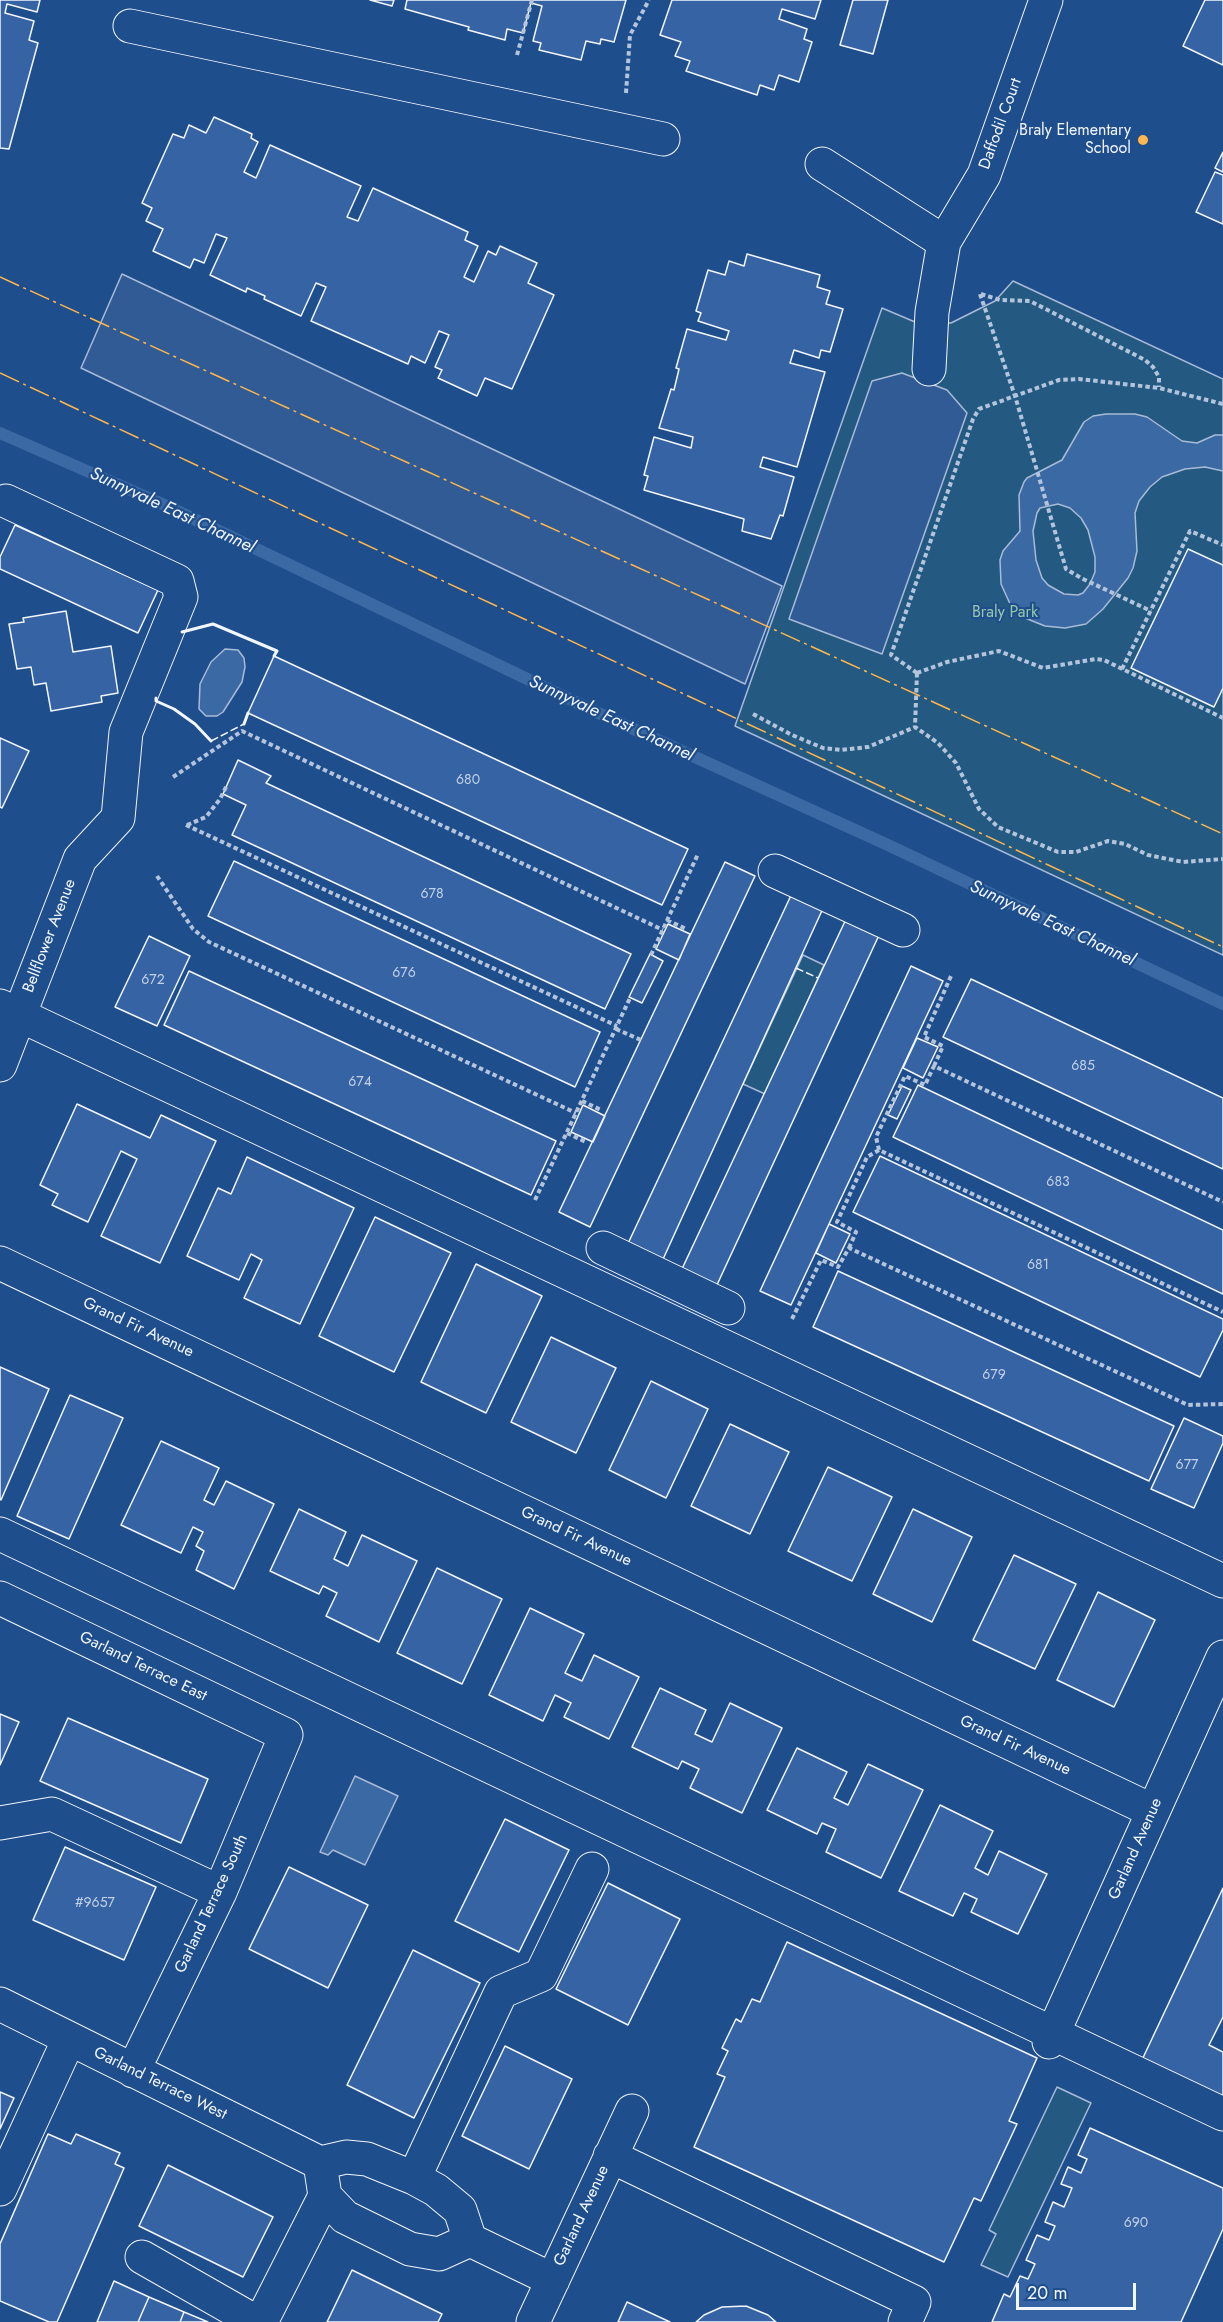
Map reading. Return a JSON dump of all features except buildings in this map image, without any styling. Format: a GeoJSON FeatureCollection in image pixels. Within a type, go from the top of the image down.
{"type":"FeatureCollection","features":[{"type":"Feature","properties":{"kind":"street","name":"Daffodil Court"},"geometry":{"type":"LineString","coordinates":[[944,242],[984,175],[1046,0]]}},
{"type":"Feature","properties":{"kind":"street"},"geometry":{"type":"LineString","coordinates":[[130,26],[663,139]]}},
{"type":"Feature","properties":{"kind":"street"},"geometry":{"type":"LineString","coordinates":[[822,164],[944,242],[932,312],[929,369]]}},
{"type":"Feature","properties":{"kind":"street","name":"Bellflower Avenue"},"geometry":{"type":"LineString","coordinates":[[0,1065],[10,1010],[80,860],[118,818],[126,732],[181,597],[177,581],[6,501]]}},
{"type":"Feature","properties":{"kind":"street"},"geometry":{"type":"LineString","coordinates":[[775,872],[903,930]]}},
{"type":"Feature","properties":{"kind":"street"},"geometry":{"type":"LineString","coordinates":[[10,1010],[1223,1581]]}},
{"type":"Feature","properties":{"kind":"street"},"geometry":{"type":"LineString","coordinates":[[603,1248],[728,1308]]}},
{"type":"Feature","properties":{"kind":"street","name":"Grand Fir Avenue"},"geometry":{"type":"LineString","coordinates":[[0,1263],[1153,1811]]}},
{"type":"Feature","properties":{"kind":"street"},"geometry":{"type":"LineString","coordinates":[[0,1534],[1051,2037],[1223,2114]]}},
{"type":"Feature","properties":{"kind":"street","name":"Garland Terrace East"},"geometry":{"type":"LineString","coordinates":[[0,1598],[286,1735]]}},
{"type":"Feature","properties":{"kind":"street","name":"Garland Avenue"},"geometry":{"type":"LineString","coordinates":[[1051,2037],[1223,1657]]}},
{"type":"Feature","properties":{"kind":"street","name":"Garland Terrace South"},"geometry":{"type":"LineString","coordinates":[[133,2071],[220,1892],[286,1735]]}},
{"type":"Feature","properties":{"kind":"street"},"geometry":{"type":"LineString","coordinates":[[0,1822],[52,1814],[220,1892]]}},
{"type":"Feature","properties":{"kind":"street"},"geometry":{"type":"LineString","coordinates":[[414,2178],[501,1992],[541,1975],[592,1869]]}},
{"type":"Feature","properties":{"kind":"street","name":"Garland Terrace West"},"geometry":{"type":"LineString","coordinates":[[0,2004],[320,2163]]}},
{"type":"Feature","properties":{"kind":"street"},"geometry":{"type":"LineString","coordinates":[[0,2189],[69,2039]]}},
{"type":"Feature","properties":{"kind":"street","name":"Garland Avenue"},"geometry":{"type":"LineString","coordinates":[[533,2322],[632,2111]]}},
{"type":"Feature","properties":{"kind":"street"},"geometry":{"type":"LineString","coordinates":[[610,2156],[914,2302],[905,2322]]}},
{"type":"Feature","properties":{"kind":"street"},"geometry":{"type":"LineString","coordinates":[[470,2240],[439,2254],[410,2249],[345,2217],[325,2196],[320,2163],[346,2157],[367,2159],[414,2178],[436,2190],[460,2210],[470,2240],[553,2280]]}},
{"type":"Feature","properties":{"kind":"street"},"geometry":{"type":"LineString","coordinates":[[261,2322],[325,2196]]}},
{"type":"Feature","properties":{"kind":"street"},"geometry":{"type":"LineString","coordinates":[[142,2257],[256,2322]]}},
{"type":"Feature","properties":{"kind":"path"},"geometry":{"type":"LineString","coordinates":[[517,55],[532,0]]}},
{"type":"Feature","properties":{"kind":"path"},"geometry":{"type":"LineString","coordinates":[[626,82],[630,35],[650,0]]}},
{"type":"Feature","properties":{"kind":"path"},"geometry":{"type":"LineString","coordinates":[[1151,611],[1081,579],[1066,569],[1015,396],[980,294],[1000,300],[1030,301],[1145,360],[1159,377],[1159,388]]}},
{"type":"Feature","properties":{"kind":"path"},"geometry":{"type":"LineString","coordinates":[[917,674],[891,655],[973,419],[979,409],[1059,380],[1078,379],[1159,388],[1223,404]]}},
{"type":"Feature","properties":{"kind":"path"},"geometry":{"type":"LineString","coordinates":[[1122,669],[1190,531],[1223,545]]}},
{"type":"Feature","properties":{"kind":"path"},"geometry":{"type":"LineString","coordinates":[[917,674],[946,662],[999,651],[1043,668],[1096,658],[1223,718]]}},
{"type":"Feature","properties":{"kind":"path"},"geometry":{"type":"LineString","coordinates":[[915,727],[917,674]]}},
{"type":"Feature","properties":{"kind":"path"},"geometry":{"type":"LineString","coordinates":[[753,714],[792,735],[824,748],[842,750],[868,747],[915,727]]}},
{"type":"Feature","properties":{"kind":"path"},"geometry":{"type":"LineString","coordinates":[[915,727],[938,743],[957,763],[979,809],[998,827],[1058,852],[1076,852],[1108,842],[1125,844],[1148,855],[1183,862],[1223,859]]}},
{"type":"Feature","properties":{"kind":"path"},"geometry":{"type":"LineString","coordinates":[[173,777],[242,731],[663,930]]}},
{"type":"Feature","properties":{"kind":"path"},"geometry":{"type":"LineString","coordinates":[[227,785],[206,817],[186,825],[641,1040]]}},
{"type":"Feature","properties":{"kind":"path"},"geometry":{"type":"LineString","coordinates":[[651,955],[698,854]]}},
{"type":"Feature","properties":{"kind":"path"},"geometry":{"type":"LineString","coordinates":[[157,876],[193,929],[209,942],[576,1113]]}},
{"type":"Feature","properties":{"kind":"path"},"geometry":{"type":"LineString","coordinates":[[667,920],[686,929]]}},
{"type":"Feature","properties":{"kind":"path"},"geometry":{"type":"LineString","coordinates":[[879,1150],[876,1137],[905,1076],[925,1085],[943,1046],[924,1037],[951,976]]}},
{"type":"Feature","properties":{"kind":"path"},"geometry":{"type":"LineString","coordinates":[[535,1200],[630,998]]}},
{"type":"Feature","properties":{"kind":"path"},"geometry":{"type":"LineString","coordinates":[[934,1066],[1223,1202]]}},
{"type":"Feature","properties":{"kind":"path"},"geometry":{"type":"LineString","coordinates":[[582,1101],[601,1110]]}},
{"type":"Feature","properties":{"kind":"path"},"geometry":{"type":"LineString","coordinates":[[567,1133],[586,1142]]}},
{"type":"Feature","properties":{"kind":"path"},"geometry":{"type":"LineString","coordinates":[[792,1319],[821,1260],[838,1267],[849,1248],[856,1232],[837,1222],[867,1157],[879,1150]]}},
{"type":"Feature","properties":{"kind":"path"},"geometry":{"type":"LineString","coordinates":[[879,1150],[1223,1312]]}},
{"type":"Feature","properties":{"kind":"path"},"geometry":{"type":"LineString","coordinates":[[849,1248],[1188,1405],[1223,1404]]}},
{"type":"Feature","properties":{"kind":"green space","name":"Braly Park"},"geometry":{"type":"Polygon","coordinates":[[[1013,281],[1223,379],[1223,955],[735,726],[882,308],[915,322],[951,323],[995,301],[1013,281]]]}},
{"type":"Feature","properties":{"kind":"green space"},"geometry":{"type":"Polygon","coordinates":[[[803,955],[824,965],[765,1094],[743,1084],[803,955]]]}},
{"type":"Feature","properties":{"kind":"green space"},"geometry":{"type":"Polygon","coordinates":[[[1057,2087],[1091,2103],[1008,2277],[981,2265],[996,2234],[989,2230],[1057,2087]]]}},
{"type":"Feature","properties":{"kind":"shaded area"},"geometry":{"type":"Polygon","coordinates":[[[122,274],[782,586],[745,684],[81,368],[122,274]]]}},
{"type":"Feature","properties":{"kind":"shaded area"},"geometry":{"type":"Polygon","coordinates":[[[902,373],[947,390],[967,413],[882,654],[789,619],[872,381],[902,373]]]}},
{"type":"Feature","properties":{"kind":"shaded area"},"geometry":{"type":"Polygon","coordinates":[[[1135,414],[1147,417],[1182,441],[1197,443],[1215,435],[1223,435],[1223,471],[1205,467],[1185,469],[1162,477],[1150,487],[1139,501],[1135,513],[1137,551],[1128,578],[1103,609],[1086,624],[1065,628],[1045,626],[1025,618],[1011,606],[1001,584],[1000,560],[1003,551],[1020,531],[1019,495],[1024,482],[1027,478],[1062,460],[1084,422],[1093,416],[1135,414]],[[1058,504],[1040,508],[1033,531],[1036,560],[1042,578],[1048,585],[1064,594],[1078,595],[1083,593],[1090,584],[1095,572],[1095,557],[1088,530],[1081,518],[1070,508],[1058,504]]]}},
{"type":"Feature","properties":{"kind":"shaded area"},"geometry":{"type":"Polygon","coordinates":[[[225,649],[238,650],[244,658],[242,682],[223,712],[217,716],[206,716],[199,709],[200,684],[211,662],[225,649]]]}},
{"type":"Feature","properties":{"kind":"shaded area"},"geometry":{"type":"Polygon","coordinates":[[[355,1776],[398,1796],[365,1865],[333,1850],[328,1855],[320,1852],[355,1776]]]}},
{"type":"Feature","properties":{"kind":"waterway","name":"Sunnyvale East Channel"},"geometry":{"type":"LineString","coordinates":[[0,433],[169,507],[594,711],[888,845],[1223,1004]]}},
{"type":"Feature","properties":{"kind":"fence"},"geometry":{"type":"LineString","coordinates":[[211,741],[244,724]]}},
{"type":"Feature","properties":{"kind":"fence"},"geometry":{"type":"LineString","coordinates":[[796,968],[818,978]]}},
{"type":"Feature","properties":{"kind":"wall"},"geometry":{"type":"LineString","coordinates":[[182,632],[213,624],[277,651],[274,656]]}},
{"type":"Feature","properties":{"kind":"wall"},"geometry":{"type":"LineString","coordinates":[[156,698],[156,701],[174,709],[195,724],[211,741]]}},
{"type":"Feature","properties":{"kind":"wall"},"geometry":{"type":"LineString","coordinates":[[244,724],[248,713]]}},
{"type":"Feature","properties":{"kind":"power"},"geometry":{"type":"LineString","coordinates":[[0,277],[1223,834]]}},
{"type":"Feature","properties":{"kind":"power"},"geometry":{"type":"LineString","coordinates":[[0,373],[1223,947]]}},
{"type":"Feature","properties":{"kind":"place","name":"Braly Elementary School"},"geometry":{"type":"Point","coordinates":[1143,140]}}]}
